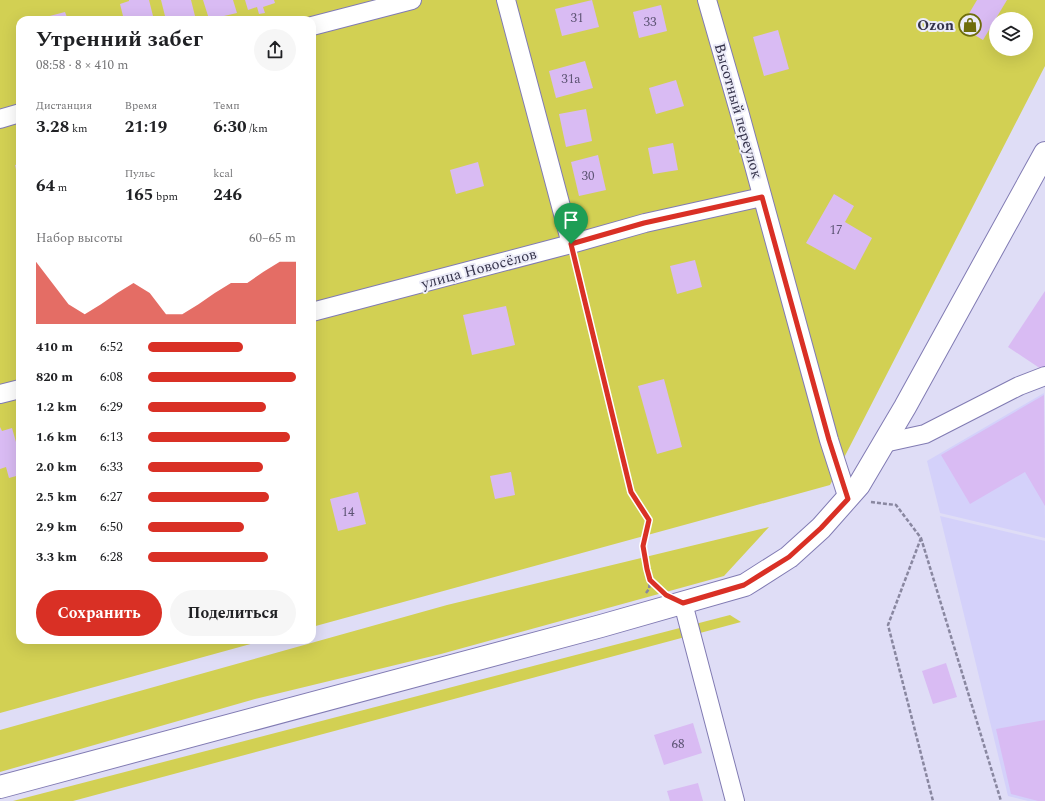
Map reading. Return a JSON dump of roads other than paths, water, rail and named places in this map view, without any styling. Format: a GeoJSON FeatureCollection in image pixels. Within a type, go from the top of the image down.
{"type":"FeatureCollection","features":[{"type":"Feature","properties":{"kind":"street"},"geometry":{"type":"LineString","coordinates":[[316,25],[412,0]]}},
{"type":"Feature","properties":{"kind":"street"},"geometry":{"type":"LineString","coordinates":[[506,0],[571,244]]}},
{"type":"Feature","properties":{"kind":"street","name":"Высотный переулок"},"geometry":{"type":"LineString","coordinates":[[707,0],[829,440],[848,499]]}},
{"type":"Feature","properties":{"kind":"street"},"geometry":{"type":"LineString","coordinates":[[0,119],[16,114]]}},
{"type":"Feature","properties":{"kind":"street"},"geometry":{"type":"LineString","coordinates":[[0,787],[683,603],[744,585],[789,557],[821,528],[859,485],[884,443],[1045,153]]}},
{"type":"Feature","properties":{"kind":"street","name":"улица Новосёлов"},"geometry":{"type":"LineString","coordinates":[[316,311],[571,244],[644,223],[762,197]]}},
{"type":"Feature","properties":{"kind":"street"},"geometry":{"type":"LineString","coordinates":[[884,443],[926,434],[1019,386],[1045,376]]}},
{"type":"Feature","properties":{"kind":"street"},"geometry":{"type":"LineString","coordinates":[[0,394],[16,390]]}},
{"type":"Feature","properties":{"kind":"street"},"geometry":{"type":"LineString","coordinates":[[683,603],[735,801]]}},
{"type":"Feature","properties":{"kind":"place","name":"Ozon"},"geometry":{"type":"Point","coordinates":[970,25]}}]}
